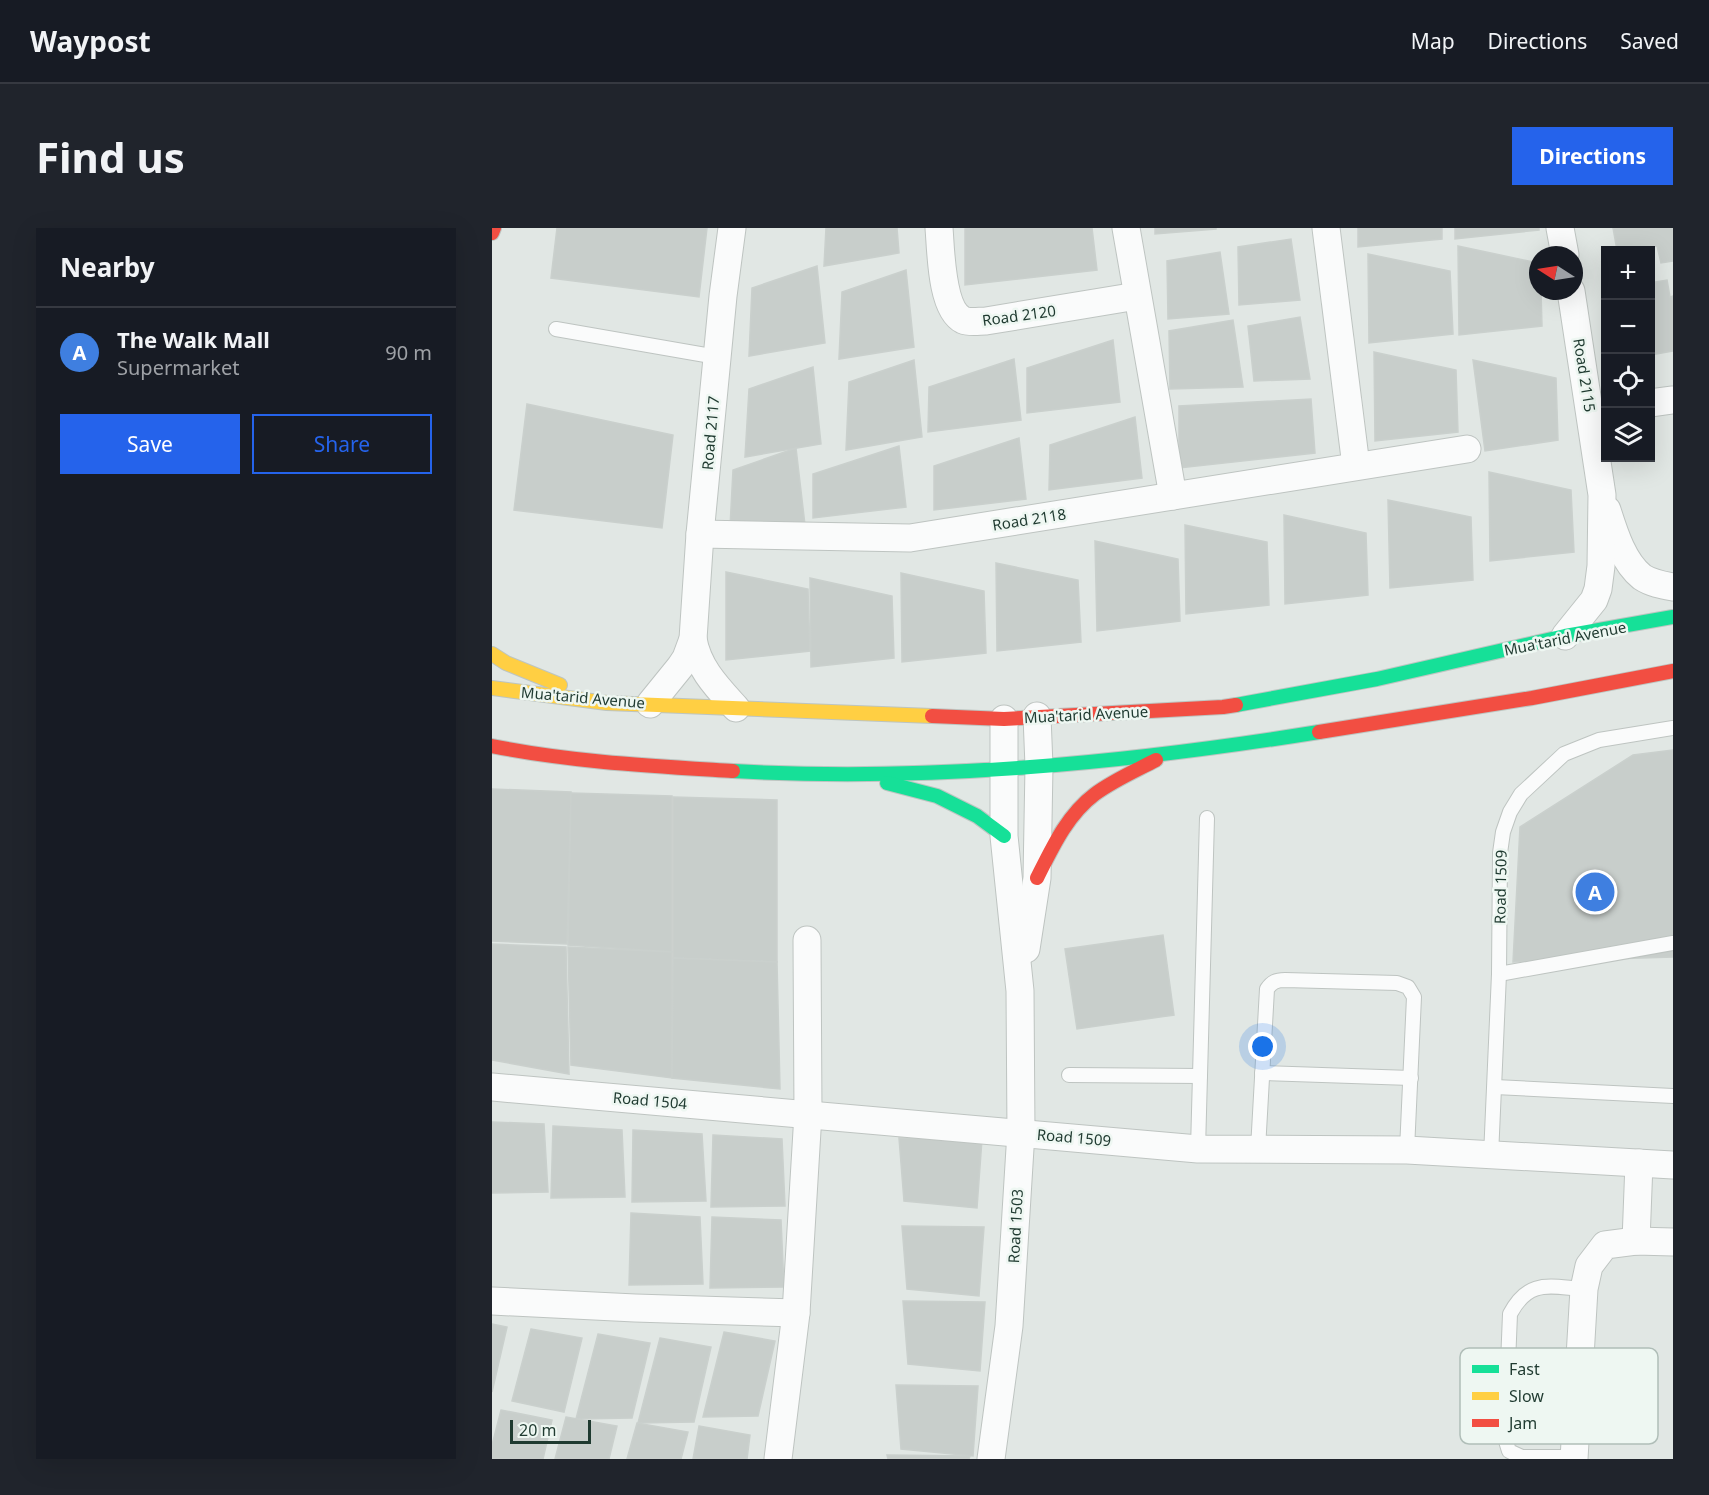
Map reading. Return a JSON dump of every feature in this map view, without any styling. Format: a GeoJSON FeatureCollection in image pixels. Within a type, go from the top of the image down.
{"type":"FeatureCollection","features":[{"type":"Feature","properties":{"kind":"street"},"geometry":{"type":"LineString","coordinates":[[492,233],[494,228]]}},
{"type":"Feature","properties":{"kind":"street","name":"Road 2117"},"geometry":{"type":"LineString","coordinates":[[732,228],[723,296],[700,534],[693,639],[704,671],[736,708]]}},
{"type":"Feature","properties":{"kind":"street","name":"Road 2120"},"geometry":{"type":"LineString","coordinates":[[939,228],[947,297],[957,316],[966,321],[986,321],[1137,296]]}},
{"type":"Feature","properties":{"kind":"street"},"geometry":{"type":"LineString","coordinates":[[1126,228],[1173,496]]}},
{"type":"Feature","properties":{"kind":"street"},"geometry":{"type":"LineString","coordinates":[[1326,228],[1356,466]]}},
{"type":"Feature","properties":{"kind":"street"},"geometry":{"type":"LineString","coordinates":[[1560,228],[1563,246]]}},
{"type":"Feature","properties":{"kind":"street","name":"Road 2115"},"geometry":{"type":"LineString","coordinates":[[1565,636],[1594,600],[1601,566],[1602,495],[1598,410],[1573,300]]}},
{"type":"Feature","properties":{"kind":"street"},"geometry":{"type":"LineString","coordinates":[[1655,402],[1673,400]]}},
{"type":"Feature","properties":{"kind":"street","name":"Road 2118"},"geometry":{"type":"LineString","coordinates":[[700,534],[910,538],[1467,448]]}},
{"type":"Feature","properties":{"kind":"street","name":"Road 2115"},"geometry":{"type":"LineString","coordinates":[[1602,495],[1616,536],[1632,566],[1641,576],[1653,583],[1673,587]]}},
{"type":"Feature","properties":{"kind":"street","name":"Mua'tarid Avenue"},"geometry":{"type":"LineString","coordinates":[[492,688],[607,703],[1004,719],[1223,706],[1377,679],[1565,636],[1673,617]]}},
{"type":"Feature","properties":{"kind":"street","name":"Road 2117"},"geometry":{"type":"LineString","coordinates":[[650,704],[686,658],[693,639]]}},
{"type":"Feature","properties":{"kind":"street"},"geometry":{"type":"LineString","coordinates":[[492,654],[506,663],[607,703]]}},
{"type":"Feature","properties":{"kind":"street"},"geometry":{"type":"LineString","coordinates":[[492,746],[538,755],[789,774],[854,775],[1039,766],[1249,743],[1509,701],[1673,671]]}},
{"type":"Feature","properties":{"kind":"street","name":"Road 1503"},"geometry":{"type":"LineString","coordinates":[[1020,992],[1037,878],[1039,766],[1037,716]]}},
{"type":"Feature","properties":{"kind":"street","name":"Road 1503"},"geometry":{"type":"LineString","coordinates":[[992,1459],[1009,1326],[1021,1132],[1020,992],[1004,836],[1004,719]]}},
{"type":"Feature","properties":{"kind":"street"},"geometry":{"type":"LineString","coordinates":[[1037,878],[1059,838],[1084,804],[1111,784],[1169,753]]}},
{"type":"Feature","properties":{"kind":"street"},"geometry":{"type":"LineString","coordinates":[[504,761],[538,755]]}},
{"type":"Feature","properties":{"kind":"street"},"geometry":{"type":"LineString","coordinates":[[854,775],[937,796],[977,816],[1004,836]]}},
{"type":"Feature","properties":{"kind":"street"},"geometry":{"type":"LineString","coordinates":[[778,1459],[796,1313],[808,1114],[807,940]]}},
{"type":"Feature","properties":{"kind":"street","name":"Road 1504"},"geometry":{"type":"LineString","coordinates":[[492,1087],[1021,1132]]}},
{"type":"Feature","properties":{"kind":"street","name":"Road 1509"},"geometry":{"type":"LineString","coordinates":[[1021,1132],[1198,1149],[1407,1150],[1673,1165]]}},
{"type":"Feature","properties":{"kind":"street"},"geometry":{"type":"LineString","coordinates":[[1636,1241],[1639,1163]]}},
{"type":"Feature","properties":{"kind":"street"},"geometry":{"type":"LineString","coordinates":[[1581,1348],[1584,1289],[1589,1266],[1605,1245],[1636,1241],[1673,1242]]}},
{"type":"Feature","properties":{"kind":"street"},"geometry":{"type":"LineString","coordinates":[[492,1300],[634,1308],[796,1313]]}},
{"type":"Feature","properties":{"kind":"lane"},"geometry":{"type":"LineString","coordinates":[[556,329],[717,357]]}},
{"type":"Feature","properties":{"kind":"lane"},"geometry":{"type":"LineString","coordinates":[[1633,678],[1673,678]]}},
{"type":"Feature","properties":{"kind":"lane","name":"Road 1509"},"geometry":{"type":"LineString","coordinates":[[1491,1156],[1495,1087],[1501,842],[1510,812],[1521,794],[1564,754],[1599,740],[1673,728]]}},
{"type":"Feature","properties":{"kind":"lane"},"geometry":{"type":"LineString","coordinates":[[1198,1149],[1207,818]]}},
{"type":"Feature","properties":{"kind":"lane"},"geometry":{"type":"LineString","coordinates":[[1498,974],[1673,943]]}},
{"type":"Feature","properties":{"kind":"lane"},"geometry":{"type":"LineString","coordinates":[[1258,1149],[1267,989],[1271,983],[1285,980],[1397,983],[1408,987],[1414,997],[1407,1150]]}},
{"type":"Feature","properties":{"kind":"lane"},"geometry":{"type":"LineString","coordinates":[[1262,1073],[1411,1078]]}},
{"type":"Feature","properties":{"kind":"lane"},"geometry":{"type":"LineString","coordinates":[[1069,1075],[1200,1076]]}},
{"type":"Feature","properties":{"kind":"lane"},"geometry":{"type":"LineString","coordinates":[[1495,1087],[1673,1096]]}},
{"type":"Feature","properties":{"kind":"lane"},"geometry":{"type":"LineString","coordinates":[[1509,1348],[1510,1314],[1518,1298],[1537,1287],[1584,1289]]}},
{"type":"Feature","properties":{"kind":"lane"},"geometry":{"type":"LineString","coordinates":[[1507,1444],[1509,1451],[1522,1457],[1574,1458]]}},
{"type":"Feature","properties":{"kind":"building"},"geometry":{"type":"Polygon","coordinates":[[[557,228],[707,228],[699,297],[551,278],[557,228]]]}},
{"type":"Feature","properties":{"kind":"building"},"geometry":{"type":"Polygon","coordinates":[[[826,228],[897,228],[899,253],[824,266],[826,228]]]}},
{"type":"Feature","properties":{"kind":"building"},"geometry":{"type":"Polygon","coordinates":[[[1092,228],[1097,270],[965,285],[965,229],[1092,228]]]}},
{"type":"Feature","properties":{"kind":"building"},"geometry":{"type":"Polygon","coordinates":[[[1155,228],[1216,228],[1216,229],[1155,234],[1155,228]]]}},
{"type":"Feature","properties":{"kind":"building"},"geometry":{"type":"Polygon","coordinates":[[[1358,228],[1442,228],[1442,239],[1358,247],[1358,228]]]}},
{"type":"Feature","properties":{"kind":"building"},"geometry":{"type":"Polygon","coordinates":[[[1455,228],[1539,228],[1539,230],[1455,239],[1455,228]]]}},
{"type":"Feature","properties":{"kind":"building"},"geometry":{"type":"Polygon","coordinates":[[[1613,228],[1673,228],[1673,261],[1661,263],[1657,246],[1616,246],[1613,228]]]}},
{"type":"Feature","properties":{"kind":"building"},"geometry":{"type":"Polygon","coordinates":[[[1291,239],[1300,300],[1239,305],[1238,247],[1291,239]]]}},
{"type":"Feature","properties":{"kind":"building"},"geometry":{"type":"Polygon","coordinates":[[[1458,246],[1529,261],[1529,300],[1541,300],[1542,326],[1459,335],[1458,246]]]}},
{"type":"Feature","properties":{"kind":"building"},"geometry":{"type":"Polygon","coordinates":[[[1220,252],[1229,314],[1168,319],[1167,261],[1220,252]]]}},
{"type":"Feature","properties":{"kind":"building"},"geometry":{"type":"Polygon","coordinates":[[[1368,254],[1450,271],[1453,334],[1369,343],[1368,254]]]}},
{"type":"Feature","properties":{"kind":"building"},"geometry":{"type":"Polygon","coordinates":[[[817,266],[825,343],[749,356],[752,288],[817,266]]]}},
{"type":"Feature","properties":{"kind":"building"},"geometry":{"type":"Polygon","coordinates":[[[906,270],[914,347],[839,359],[842,292],[906,270]]]}},
{"type":"Feature","properties":{"kind":"building"},"geometry":{"type":"Polygon","coordinates":[[[1667,280],[1670,297],[1673,296],[1673,351],[1655,354],[1655,300],[1655,282],[1667,280]]]}},
{"type":"Feature","properties":{"kind":"building"},"geometry":{"type":"Polygon","coordinates":[[[1300,317],[1310,379],[1254,381],[1248,326],[1300,317]]]}},
{"type":"Feature","properties":{"kind":"building"},"geometry":{"type":"Polygon","coordinates":[[[1233,320],[1243,387],[1170,389],[1169,331],[1233,320]]]}},
{"type":"Feature","properties":{"kind":"building"},"geometry":{"type":"Polygon","coordinates":[[[1113,340],[1120,402],[1027,413],[1027,368],[1113,340]]]}},
{"type":"Feature","properties":{"kind":"building"},"geometry":{"type":"Polygon","coordinates":[[[1374,352],[1456,370],[1458,432],[1375,441],[1374,352]]]}},
{"type":"Feature","properties":{"kind":"building"},"geometry":{"type":"Polygon","coordinates":[[[1014,359],[1021,420],[928,432],[929,387],[1014,359]]]}},
{"type":"Feature","properties":{"kind":"building"},"geometry":{"type":"Polygon","coordinates":[[[914,360],[922,437],[846,450],[849,382],[914,360]]]}},
{"type":"Feature","properties":{"kind":"building"},"geometry":{"type":"Polygon","coordinates":[[[1473,360],[1556,378],[1558,440],[1485,451],[1473,360]]]}},
{"type":"Feature","properties":{"kind":"building"},"geometry":{"type":"Polygon","coordinates":[[[813,367],[821,444],[745,457],[749,389],[813,367]]]}},
{"type":"Feature","properties":{"kind":"building"},"geometry":{"type":"Polygon","coordinates":[[[1311,399],[1315,453],[1179,468],[1179,406],[1311,399]]]}},
{"type":"Feature","properties":{"kind":"building"},"geometry":{"type":"Polygon","coordinates":[[[527,404],[673,435],[662,528],[514,510],[527,404]]]}},
{"type":"Feature","properties":{"kind":"building"},"geometry":{"type":"Polygon","coordinates":[[[1135,417],[1142,478],[1049,490],[1050,445],[1135,417]]]}},
{"type":"Feature","properties":{"kind":"building"},"geometry":{"type":"Polygon","coordinates":[[[1019,438],[1026,499],[934,510],[934,466],[1019,438]]]}},
{"type":"Feature","properties":{"kind":"building"},"geometry":{"type":"Polygon","coordinates":[[[899,446],[906,507],[813,518],[813,474],[899,446]]]}},
{"type":"Feature","properties":{"kind":"building"},"geometry":{"type":"Polygon","coordinates":[[[796,448],[805,525],[730,527],[733,470],[796,448]]]}},
{"type":"Feature","properties":{"kind":"building"},"geometry":{"type":"Polygon","coordinates":[[[1489,472],[1571,490],[1574,552],[1490,561],[1489,472]]]}},
{"type":"Feature","properties":{"kind":"building"},"geometry":{"type":"Polygon","coordinates":[[[1388,500],[1471,517],[1473,580],[1390,588],[1388,500]]]}},
{"type":"Feature","properties":{"kind":"building"},"geometry":{"type":"Polygon","coordinates":[[[1284,515],[1366,533],[1368,595],[1285,604],[1284,515]]]}},
{"type":"Feature","properties":{"kind":"building"},"geometry":{"type":"Polygon","coordinates":[[[1185,525],[1267,542],[1269,605],[1186,614],[1185,525]]]}},
{"type":"Feature","properties":{"kind":"building"},"geometry":{"type":"Polygon","coordinates":[[[1095,541],[1178,559],[1180,621],[1097,631],[1095,541]]]}},
{"type":"Feature","properties":{"kind":"building"},"geometry":{"type":"Polygon","coordinates":[[[996,563],[1078,580],[1081,642],[997,651],[996,563]]]}},
{"type":"Feature","properties":{"kind":"building"},"geometry":{"type":"Polygon","coordinates":[[[726,572],[808,589],[810,651],[726,660],[726,572]]]}},
{"type":"Feature","properties":{"kind":"building"},"geometry":{"type":"Polygon","coordinates":[[[901,573],[984,591],[986,653],[902,662],[901,573]]]}},
{"type":"Feature","properties":{"kind":"building"},"geometry":{"type":"Polygon","coordinates":[[[810,578],[892,596],[894,658],[811,667],[810,578]]]}},
{"type":"Feature","properties":{"kind":"building"},"geometry":{"type":"Polygon","coordinates":[[[1673,750],[1673,957],[1513,962],[1520,827],[1633,755],[1673,750]]]}},
{"type":"Feature","properties":{"kind":"building"},"geometry":{"type":"Polygon","coordinates":[[[492,789],[571,792],[567,944],[492,941],[492,789]]]}},
{"type":"Feature","properties":{"kind":"building"},"geometry":{"type":"Polygon","coordinates":[[[571,793],[672,796],[672,952],[568,945],[571,793]]]}},
{"type":"Feature","properties":{"kind":"building"},"geometry":{"type":"Polygon","coordinates":[[[673,797],[777,800],[777,962],[673,958],[673,797]]]}},
{"type":"Feature","properties":{"kind":"building"},"geometry":{"type":"Polygon","coordinates":[[[1163,935],[1174,1015],[1077,1029],[1065,949],[1163,935]]]}},
{"type":"Feature","properties":{"kind":"building"},"geometry":{"type":"Polygon","coordinates":[[[492,944],[566,947],[569,1074],[492,1060],[492,944]]]}},
{"type":"Feature","properties":{"kind":"building"},"geometry":{"type":"Polygon","coordinates":[[[568,947],[672,952],[672,1078],[571,1065],[568,947]]]}},
{"type":"Feature","properties":{"kind":"building"},"geometry":{"type":"Polygon","coordinates":[[[673,958],[777,962],[780,1089],[672,1078],[673,958]]]}},
{"type":"Feature","properties":{"kind":"building"},"geometry":{"type":"Polygon","coordinates":[[[492,1122],[544,1124],[548,1192],[492,1193],[492,1122]]]}},
{"type":"Feature","properties":{"kind":"building"},"geometry":{"type":"Polygon","coordinates":[[[553,1126],[622,1130],[625,1197],[551,1198],[553,1126]]]}},
{"type":"Feature","properties":{"kind":"building"},"geometry":{"type":"Polygon","coordinates":[[[633,1130],[702,1134],[706,1201],[632,1202],[633,1130]]]}},
{"type":"Feature","properties":{"kind":"building"},"geometry":{"type":"Polygon","coordinates":[[[713,1135],[782,1139],[785,1206],[711,1207],[713,1135]]]}},
{"type":"Feature","properties":{"kind":"building"},"geometry":{"type":"Polygon","coordinates":[[[899,1138],[982,1139],[977,1208],[904,1201],[899,1138]]]}},
{"type":"Feature","properties":{"kind":"building"},"geometry":{"type":"Polygon","coordinates":[[[631,1213],[700,1217],[703,1284],[629,1285],[631,1213]]]}},
{"type":"Feature","properties":{"kind":"building"},"geometry":{"type":"Polygon","coordinates":[[[712,1217],[781,1220],[784,1287],[710,1288],[712,1217]]]}},
{"type":"Feature","properties":{"kind":"building"},"geometry":{"type":"Polygon","coordinates":[[[902,1226],[984,1227],[979,1296],[907,1289],[902,1226]]]}},
{"type":"Feature","properties":{"kind":"building"},"geometry":{"type":"Polygon","coordinates":[[[903,1301],[985,1302],[980,1371],[908,1364],[903,1301]]]}},
{"type":"Feature","properties":{"kind":"building"},"geometry":{"type":"Polygon","coordinates":[[[492,1324],[507,1327],[492,1392],[492,1324]]]}},
{"type":"Feature","properties":{"kind":"building"},"geometry":{"type":"Polygon","coordinates":[[[531,1329],[582,1338],[564,1412],[512,1401],[531,1329]]]}},
{"type":"Feature","properties":{"kind":"building"},"geometry":{"type":"Polygon","coordinates":[[[724,1332],[775,1341],[758,1416],[703,1417],[724,1332]]]}},
{"type":"Feature","properties":{"kind":"building"},"geometry":{"type":"Polygon","coordinates":[[[598,1334],[650,1343],[632,1418],[576,1419],[598,1334]]]}},
{"type":"Feature","properties":{"kind":"building"},"geometry":{"type":"Polygon","coordinates":[[[660,1338],[711,1347],[694,1422],[638,1423],[660,1338]]]}},
{"type":"Feature","properties":{"kind":"building"},"geometry":{"type":"Polygon","coordinates":[[[896,1385],[978,1386],[973,1456],[901,1449],[896,1385]]]}},
{"type":"Feature","properties":{"kind":"building"},"geometry":{"type":"Polygon","coordinates":[[[501,1410],[552,1420],[543,1459],[492,1459],[492,1445],[501,1410]]]}},
{"type":"Feature","properties":{"kind":"building"},"geometry":{"type":"Polygon","coordinates":[[[566,1417],[617,1426],[609,1459],[555,1459],[566,1417]]]}},
{"type":"Feature","properties":{"kind":"building"},"geometry":{"type":"Polygon","coordinates":[[[637,1423],[688,1432],[681,1459],[627,1459],[637,1423]]]}},
{"type":"Feature","properties":{"kind":"building"},"geometry":{"type":"Polygon","coordinates":[[[699,1426],[750,1435],[747,1459],[693,1459],[699,1426]]]}},
{"type":"Feature","properties":{"kind":"building"},"geometry":{"type":"Polygon","coordinates":[[[887,1455],[970,1456],[969,1459],[888,1459],[887,1455]]]}},
{"type":"Feature","properties":{"kind":"traffic: fast"},"geometry":{"type":"LineString","coordinates":[[1236,705],[1377,679],[1565,636],[1673,617]]}},
{"type":"Feature","properties":{"kind":"traffic: fast"},"geometry":{"type":"LineString","coordinates":[[733,771],[807,774],[954,772],[1174,753],[1319,732]]}},
{"type":"Feature","properties":{"kind":"traffic: fast"},"geometry":{"type":"LineString","coordinates":[[887,783],[937,796],[977,816],[1004,836]]}},
{"type":"Feature","properties":{"kind":"traffic: slow"},"geometry":{"type":"LineString","coordinates":[[492,654],[506,663],[560,685]]}},
{"type":"Feature","properties":{"kind":"traffic: slow"},"geometry":{"type":"LineString","coordinates":[[492,688],[607,703],[932,716]]}},
{"type":"Feature","properties":{"kind":"traffic: jam"},"geometry":{"type":"LineString","coordinates":[[492,233],[494,228]]}},
{"type":"Feature","properties":{"kind":"traffic: jam"},"geometry":{"type":"LineString","coordinates":[[1319,732],[1532,698],[1673,671]]}},
{"type":"Feature","properties":{"kind":"traffic: jam"},"geometry":{"type":"LineString","coordinates":[[932,716],[1004,719],[1236,705]]}},
{"type":"Feature","properties":{"kind":"traffic: jam"},"geometry":{"type":"LineString","coordinates":[[492,746],[582,760],[733,771]]}},
{"type":"Feature","properties":{"kind":"traffic: jam"},"geometry":{"type":"LineString","coordinates":[[1037,878],[1061,833],[1085,802],[1110,784],[1156,760]]}},
{"type":"Feature","properties":{"kind":"place","name":"The Walk Mall"},"geometry":{"type":"Point","coordinates":[1595,892]}}]}
